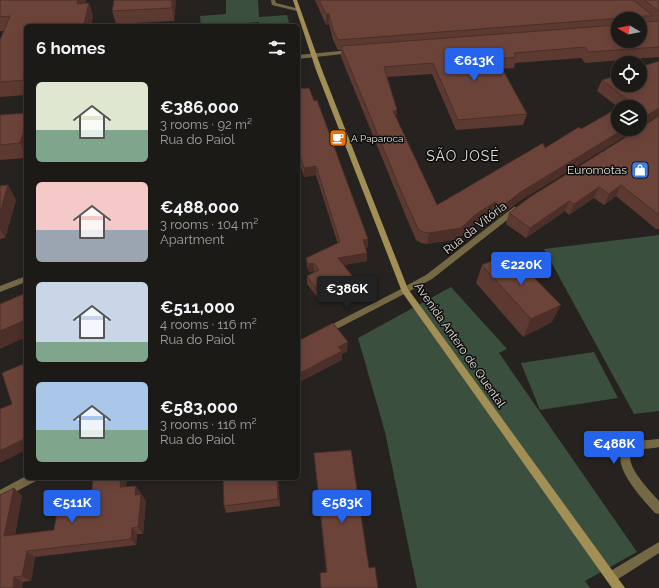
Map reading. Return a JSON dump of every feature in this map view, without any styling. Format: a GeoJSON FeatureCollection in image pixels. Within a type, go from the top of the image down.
{"type":"FeatureCollection","features":[{"type":"Feature","properties":{"kind":"main road","name":"Avenida Antero de Quental"},"geometry":{"type":"LineString","coordinates":[[295,0],[297,10],[314,55],[405,290],[619,588]]}},
{"type":"Feature","properties":{"kind":"street"},"geometry":{"type":"LineString","coordinates":[[273,0],[274,4],[297,10]]}},
{"type":"Feature","properties":{"kind":"street"},"geometry":{"type":"LineString","coordinates":[[300,56],[358,52]]}},
{"type":"Feature","properties":{"kind":"street","name":"Rua da Vitória"},"geometry":{"type":"LineString","coordinates":[[319,335],[429,277],[522,205]]}},
{"type":"Feature","properties":{"kind":"street"},"geometry":{"type":"LineString","coordinates":[[0,289],[24,280]]}},
{"type":"Feature","properties":{"kind":"street"},"geometry":{"type":"LineString","coordinates":[[659,444],[632,447],[626,453],[625,462],[628,471],[659,509]]}},
{"type":"Feature","properties":{"kind":"street"},"geometry":{"type":"LineString","coordinates":[[0,495],[28,480]]}},
{"type":"Feature","properties":{"kind":"street"},"geometry":{"type":"LineString","coordinates":[[611,577],[659,547]]}},
{"type":"Feature","properties":{"kind":"green space"},"geometry":{"type":"Polygon","coordinates":[[[226,0],[258,0],[259,17],[287,15],[289,24],[260,24],[259,22],[201,24],[200,16],[226,14],[226,0]]]}},
{"type":"Feature","properties":{"kind":"green space"},"geometry":{"type":"Polygon","coordinates":[[[659,235],[659,411],[634,414],[544,249],[659,235]]]}},
{"type":"Feature","properties":{"kind":"green space"},"geometry":{"type":"Polygon","coordinates":[[[451,287],[507,349],[499,353],[637,552],[585,581],[590,588],[417,588],[385,432],[358,338],[451,287]]]}},
{"type":"Feature","properties":{"kind":"green space"},"geometry":{"type":"Polygon","coordinates":[[[594,352],[618,398],[540,410],[521,363],[594,352]]]}},
{"type":"Feature","properties":{"kind":"building"},"geometry":{"type":"Polygon","coordinates":[[[0,0],[78,0],[77,4],[89,3],[84,24],[24,24],[24,80],[0,82],[0,40],[10,16],[0,17],[0,0]]]}},
{"type":"Feature","properties":{"kind":"building"},"geometry":{"type":"Polygon","coordinates":[[[114,0],[172,0],[172,8],[112,11],[114,0]]]}},
{"type":"Feature","properties":{"kind":"building"},"geometry":{"type":"Polygon","coordinates":[[[319,0],[633,0],[653,16],[647,16],[647,12],[611,12],[611,19],[338,40],[333,30],[329,14],[326,14],[319,0]]]}},
{"type":"Feature","properties":{"kind":"building"},"geometry":{"type":"Polygon","coordinates":[[[644,0],[659,0],[659,11],[644,0]]]}},
{"type":"Feature","properties":{"kind":"building"},"geometry":{"type":"Polygon","coordinates":[[[659,21],[659,47],[647,48],[647,22],[659,21]]]}},
{"type":"Feature","properties":{"kind":"building"},"geometry":{"type":"Polygon","coordinates":[[[611,26],[611,48],[645,48],[588,52],[585,47],[514,53],[516,57],[497,59],[527,114],[458,120],[433,63],[384,67],[397,110],[393,111],[437,205],[543,143],[545,148],[579,127],[581,129],[611,112],[611,136],[612,136],[522,191],[501,207],[495,202],[476,214],[461,228],[429,233],[418,229],[341,46],[611,26]]]}},
{"type":"Feature","properties":{"kind":"building"},"geometry":{"type":"Polygon","coordinates":[[[659,61],[659,108],[647,116],[647,100],[628,100],[618,92],[647,92],[647,65],[659,61]]]}},
{"type":"Feature","properties":{"kind":"building"},"geometry":{"type":"Polygon","coordinates":[[[611,77],[611,87],[602,80],[611,77]]]}},
{"type":"Feature","properties":{"kind":"building"},"geometry":{"type":"Polygon","coordinates":[[[309,88],[314,101],[317,100],[368,239],[363,240],[367,253],[338,258],[353,277],[320,293],[307,276],[319,270],[314,263],[308,264],[306,258],[340,242],[316,166],[304,168],[300,155],[300,89],[309,88]]]}},
{"type":"Feature","properties":{"kind":"building"},"geometry":{"type":"Polygon","coordinates":[[[24,113],[24,130],[20,143],[0,145],[0,115],[24,113]]]}},
{"type":"Feature","properties":{"kind":"building"},"geometry":{"type":"Polygon","coordinates":[[[659,116],[659,215],[621,185],[609,194],[599,187],[574,204],[569,201],[530,228],[509,213],[530,197],[628,136],[647,136],[647,124],[659,116]]]}},
{"type":"Feature","properties":{"kind":"building"},"geometry":{"type":"Polygon","coordinates":[[[8,185],[0,212],[0,186],[8,185]]]}},
{"type":"Feature","properties":{"kind":"building"},"geometry":{"type":"Polygon","coordinates":[[[510,253],[561,305],[531,319],[482,265],[510,253]]]}},
{"type":"Feature","properties":{"kind":"building"},"geometry":{"type":"Polygon","coordinates":[[[24,294],[24,321],[0,331],[0,304],[24,294]]]}},
{"type":"Feature","properties":{"kind":"building"},"geometry":{"type":"Polygon","coordinates":[[[333,323],[348,342],[338,347],[342,351],[300,373],[300,340],[333,323]]]}},
{"type":"Feature","properties":{"kind":"building"},"geometry":{"type":"Polygon","coordinates":[[[23,364],[24,367],[24,439],[0,451],[0,409],[12,404],[2,373],[23,364]]]}},
{"type":"Feature","properties":{"kind":"building"},"geometry":{"type":"Polygon","coordinates":[[[351,450],[369,568],[375,567],[378,588],[321,588],[320,573],[327,572],[314,453],[351,450]]]}},
{"type":"Feature","properties":{"kind":"building"},"geometry":{"type":"Polygon","coordinates":[[[93,480],[121,480],[120,487],[136,486],[135,495],[141,494],[138,527],[132,528],[131,539],[27,551],[22,576],[14,577],[13,588],[0,588],[0,495],[14,488],[4,536],[54,530],[58,505],[65,504],[67,493],[92,490],[93,480]]]}},
{"type":"Feature","properties":{"kind":"building"},"geometry":{"type":"Polygon","coordinates":[[[223,480],[277,480],[278,499],[224,506],[223,480]]]}},
{"type":"Feature","properties":{"kind":"place","name":"A Paparoca"},"geometry":{"type":"Point","coordinates":[338,138]}},
{"type":"Feature","properties":{"kind":"place","name":"Euromotas"},"geometry":{"type":"Point","coordinates":[640,170]}},
{"type":"Feature","properties":{"kind":"district","name":"SÃO JOSÉ"},"geometry":{"type":"Point","coordinates":[463,156]}}]}
